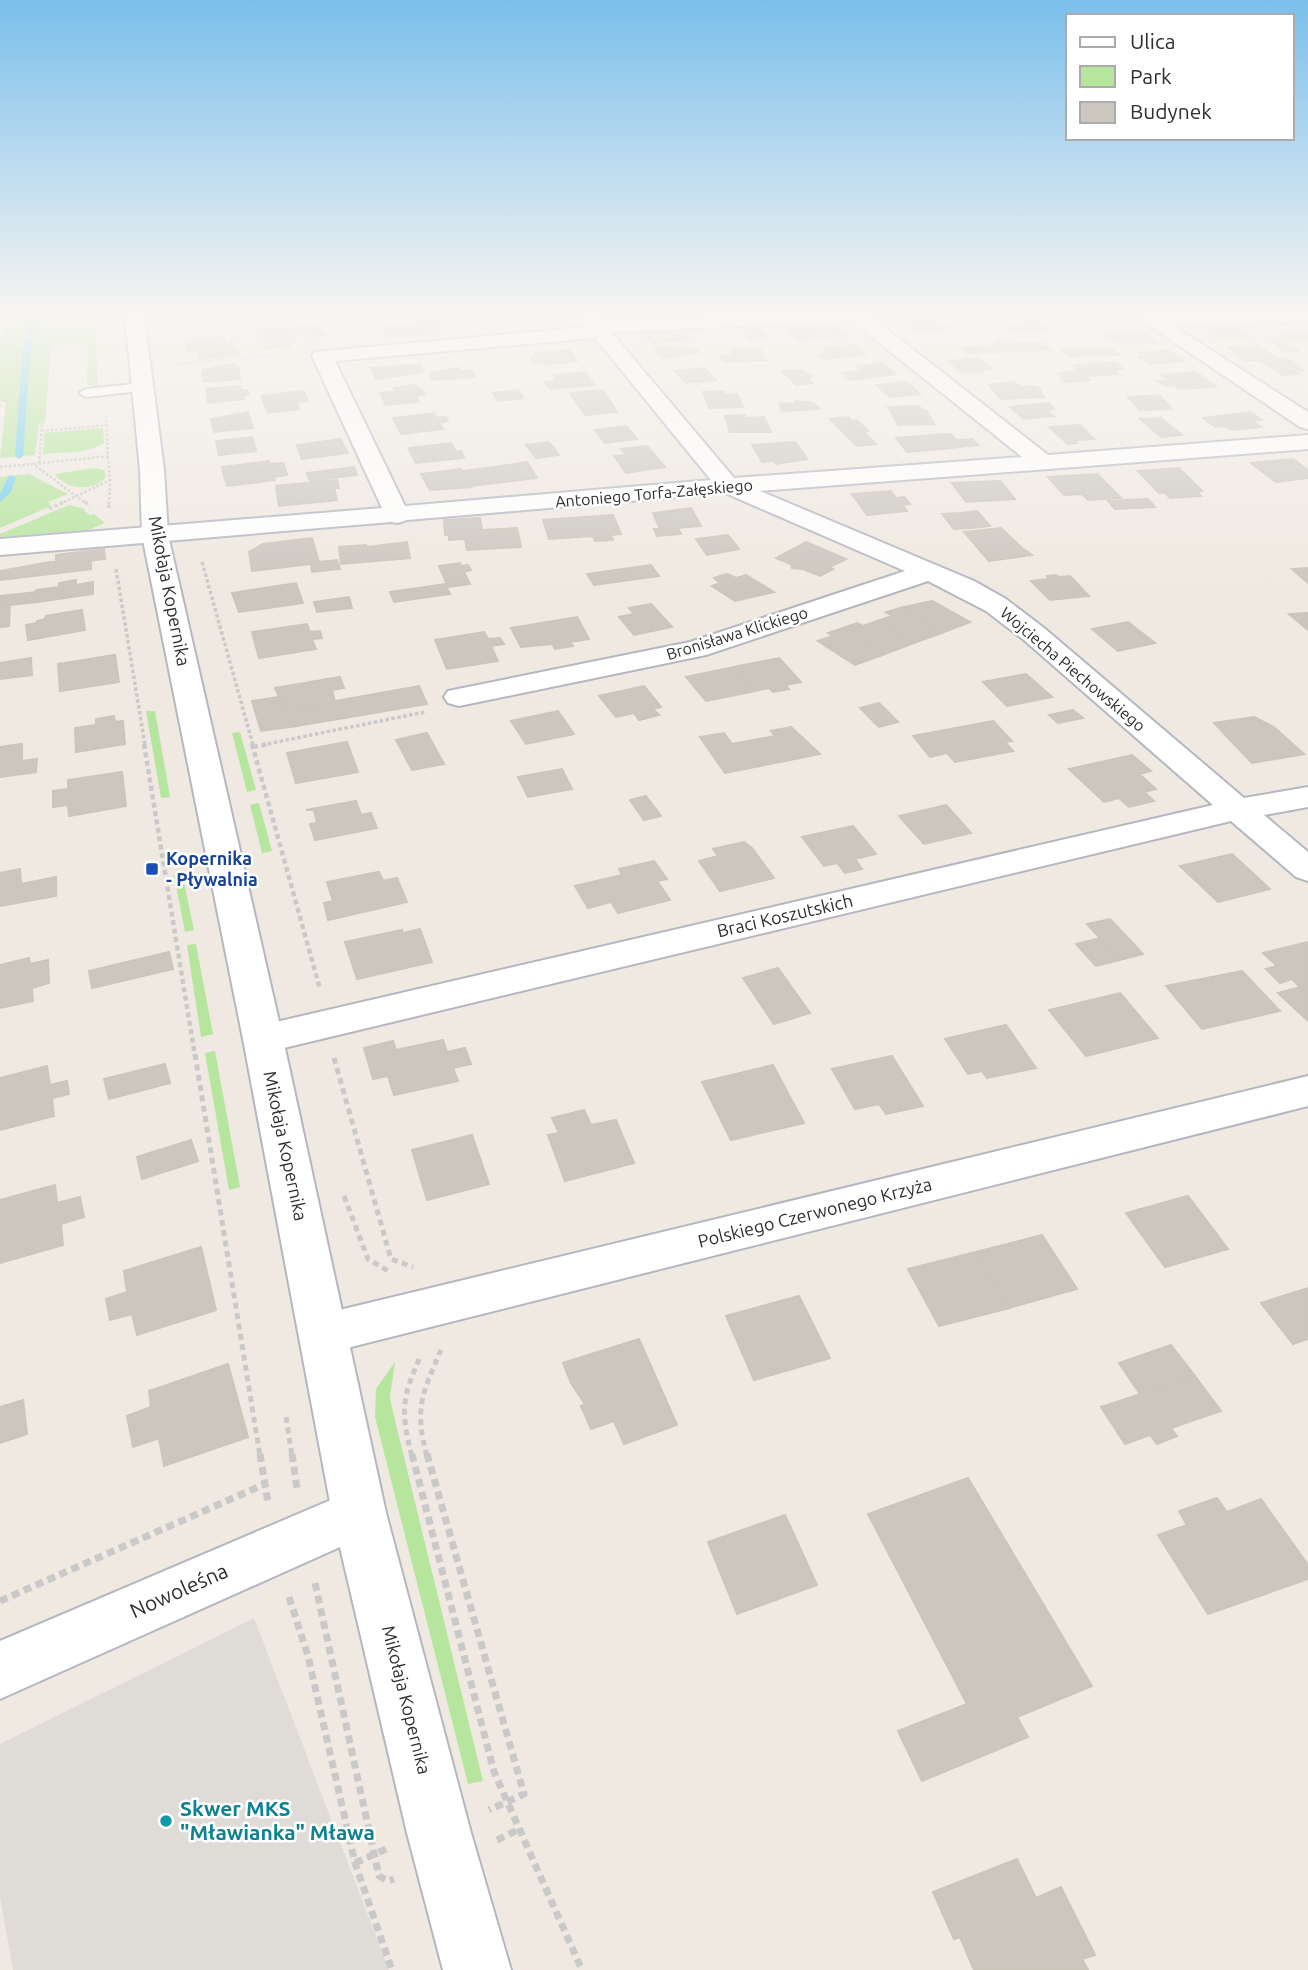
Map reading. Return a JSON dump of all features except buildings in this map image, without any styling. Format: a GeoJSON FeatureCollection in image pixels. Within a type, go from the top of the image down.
{"type":"FeatureCollection","features":[{"type":"Feature","properties":{"kind":"street","name":"Mikołaja Kopernika"},"geometry":{"type":"LineString","coordinates":[[145,407],[155,535],[263,1039],[359,1513],[439,1833],[477,1970]]}},
{"type":"Feature","properties":{"kind":"street"},"geometry":{"type":"LineString","coordinates":[[347,407],[398,516]]}},
{"type":"Feature","properties":{"kind":"street"},"geometry":{"type":"LineString","coordinates":[[663,407],[728,486]]}},
{"type":"Feature","properties":{"kind":"street"},"geometry":{"type":"LineString","coordinates":[[974,407],[1044,463]]}},
{"type":"Feature","properties":{"kind":"street"},"geometry":{"type":"LineString","coordinates":[[1285,407],[1308,422]]}},
{"type":"Feature","properties":{"kind":"street","name":"Antoniego Torfa-Załęskiego"},"geometry":{"type":"LineString","coordinates":[[0,547],[398,516],[728,486],[1308,442]]}},
{"type":"Feature","properties":{"kind":"street","name":"Wojciecha Piechowskiego"},"geometry":{"type":"LineString","coordinates":[[728,486],[930,572],[996,605],[1034,634],[1308,870]]}},
{"type":"Feature","properties":{"kind":"street","name":"Bronisława Klickiego"},"geometry":{"type":"LineString","coordinates":[[459,697],[696,649],[930,572]]}},
{"type":"Feature","properties":{"kind":"street","name":"Braci Koszutskich"},"geometry":{"type":"LineString","coordinates":[[263,1039],[1239,809],[1308,797]]}},
{"type":"Feature","properties":{"kind":"street","name":"Polskiego Czerwonego Krzyża"},"geometry":{"type":"LineString","coordinates":[[323,1334],[1308,1091]]}},
{"type":"Feature","properties":{"kind":"street","name":"Nowoleśna"},"geometry":{"type":"LineString","coordinates":[[0,1670],[359,1513]]}},
{"type":"Feature","properties":{"kind":"path"},"geometry":{"type":"LineString","coordinates":[[39,463],[42,424]]}},
{"type":"Feature","properties":{"kind":"path"},"geometry":{"type":"LineString","coordinates":[[42,431],[107,425]]}},
{"type":"Feature","properties":{"kind":"path"},"geometry":{"type":"LineString","coordinates":[[108,456],[109,519],[132,675],[274,1549],[308,1656],[355,1863],[392,1970]]}},
{"type":"Feature","properties":{"kind":"path"},"geometry":{"type":"LineString","coordinates":[[44,512],[110,480]]}},
{"type":"Feature","properties":{"kind":"path"},"geometry":{"type":"LineString","coordinates":[[196,531],[333,1038],[331,1049],[391,1259],[428,1273],[427,1343],[406,1388],[403,1421],[494,1772],[582,1970]]}},
{"type":"Feature","properties":{"kind":"path"},"geometry":{"type":"LineString","coordinates":[[253,747],[429,712]]}},
{"type":"Feature","properties":{"kind":"path"},"geometry":{"type":"LineString","coordinates":[[341,1190],[368,1259],[411,1283],[447,1338],[419,1399],[420,1430],[524,1794],[439,1833],[373,1853],[355,1863]]}},
{"type":"Feature","properties":{"kind":"path"},"geometry":{"type":"LineString","coordinates":[[0,1601],[265,1484]]}},
{"type":"Feature","properties":{"kind":"green space"},"geometry":{"type":"Polygon","coordinates":[[[5,407],[46,407],[45,423],[39,424],[35,455],[0,458],[5,407]]]}},
{"type":"Feature","properties":{"kind":"green space"},"geometry":{"type":"Polygon","coordinates":[[[103,428],[104,443],[97,447],[75,452],[43,454],[44,433],[103,428]]]}},
{"type":"Feature","properties":{"kind":"green space"},"geometry":{"type":"Polygon","coordinates":[[[94,468],[104,470],[106,477],[87,487],[72,486],[55,474],[94,468]]]}},
{"type":"Feature","properties":{"kind":"green space"},"geometry":{"type":"Polygon","coordinates":[[[29,474],[68,494],[48,502],[51,506],[0,528],[0,477],[29,474]]]}},
{"type":"Feature","properties":{"kind":"green space"},"geometry":{"type":"Polygon","coordinates":[[[69,505],[85,509],[83,510],[90,515],[94,514],[105,523],[88,530],[0,537],[0,534],[69,505]]]}},
{"type":"Feature","properties":{"kind":"green space"},"geometry":{"type":"Polygon","coordinates":[[[146,711],[155,711],[170,797],[161,798],[146,711]]]}},
{"type":"Feature","properties":{"kind":"green space"},"geometry":{"type":"Polygon","coordinates":[[[240,732],[256,790],[247,792],[232,733],[240,732]]]}},
{"type":"Feature","properties":{"kind":"green space"},"geometry":{"type":"Polygon","coordinates":[[[259,803],[272,851],[262,853],[250,805],[259,803]]]}},
{"type":"Feature","properties":{"kind":"green space"},"geometry":{"type":"Polygon","coordinates":[[[182,873],[194,930],[185,932],[174,875],[182,873]]]}},
{"type":"Feature","properties":{"kind":"green space"},"geometry":{"type":"Polygon","coordinates":[[[196,944],[213,1034],[201,1037],[187,945],[196,944]]]}},
{"type":"Feature","properties":{"kind":"green space"},"geometry":{"type":"Polygon","coordinates":[[[215,1051],[240,1187],[229,1190],[205,1053],[215,1051]]]}},
{"type":"Feature","properties":{"kind":"green space"},"geometry":{"type":"Polygon","coordinates":[[[395,1362],[390,1397],[392,1408],[483,1781],[468,1784],[375,1417],[376,1389],[395,1362]]]}},
{"type":"Feature","properties":{"kind":"shaded area","name":"Skwer MKS \"Mławianka\" Mława"},"geometry":{"type":"Polygon","coordinates":[[[254,1618],[389,1970],[13,1970],[0,1897],[0,1744],[254,1618]]]}},
{"type":"Feature","properties":{"kind":"waterway"},"geometry":{"type":"LineString","coordinates":[[19,456],[22,407]]}},
{"type":"Feature","properties":{"kind":"waterway"},"geometry":{"type":"LineString","coordinates":[[0,499],[7,492],[12,477]]}},
{"type":"Feature","properties":{"kind":"place","name":"Kopernika - Pływalnia"},"geometry":{"type":"Point","coordinates":[152,869]}},
{"type":"Feature","properties":{"kind":"place","name":"Skwer MKS \"Mławianka\" Mława"},"geometry":{"type":"Point","coordinates":[166,1821]}}]}
